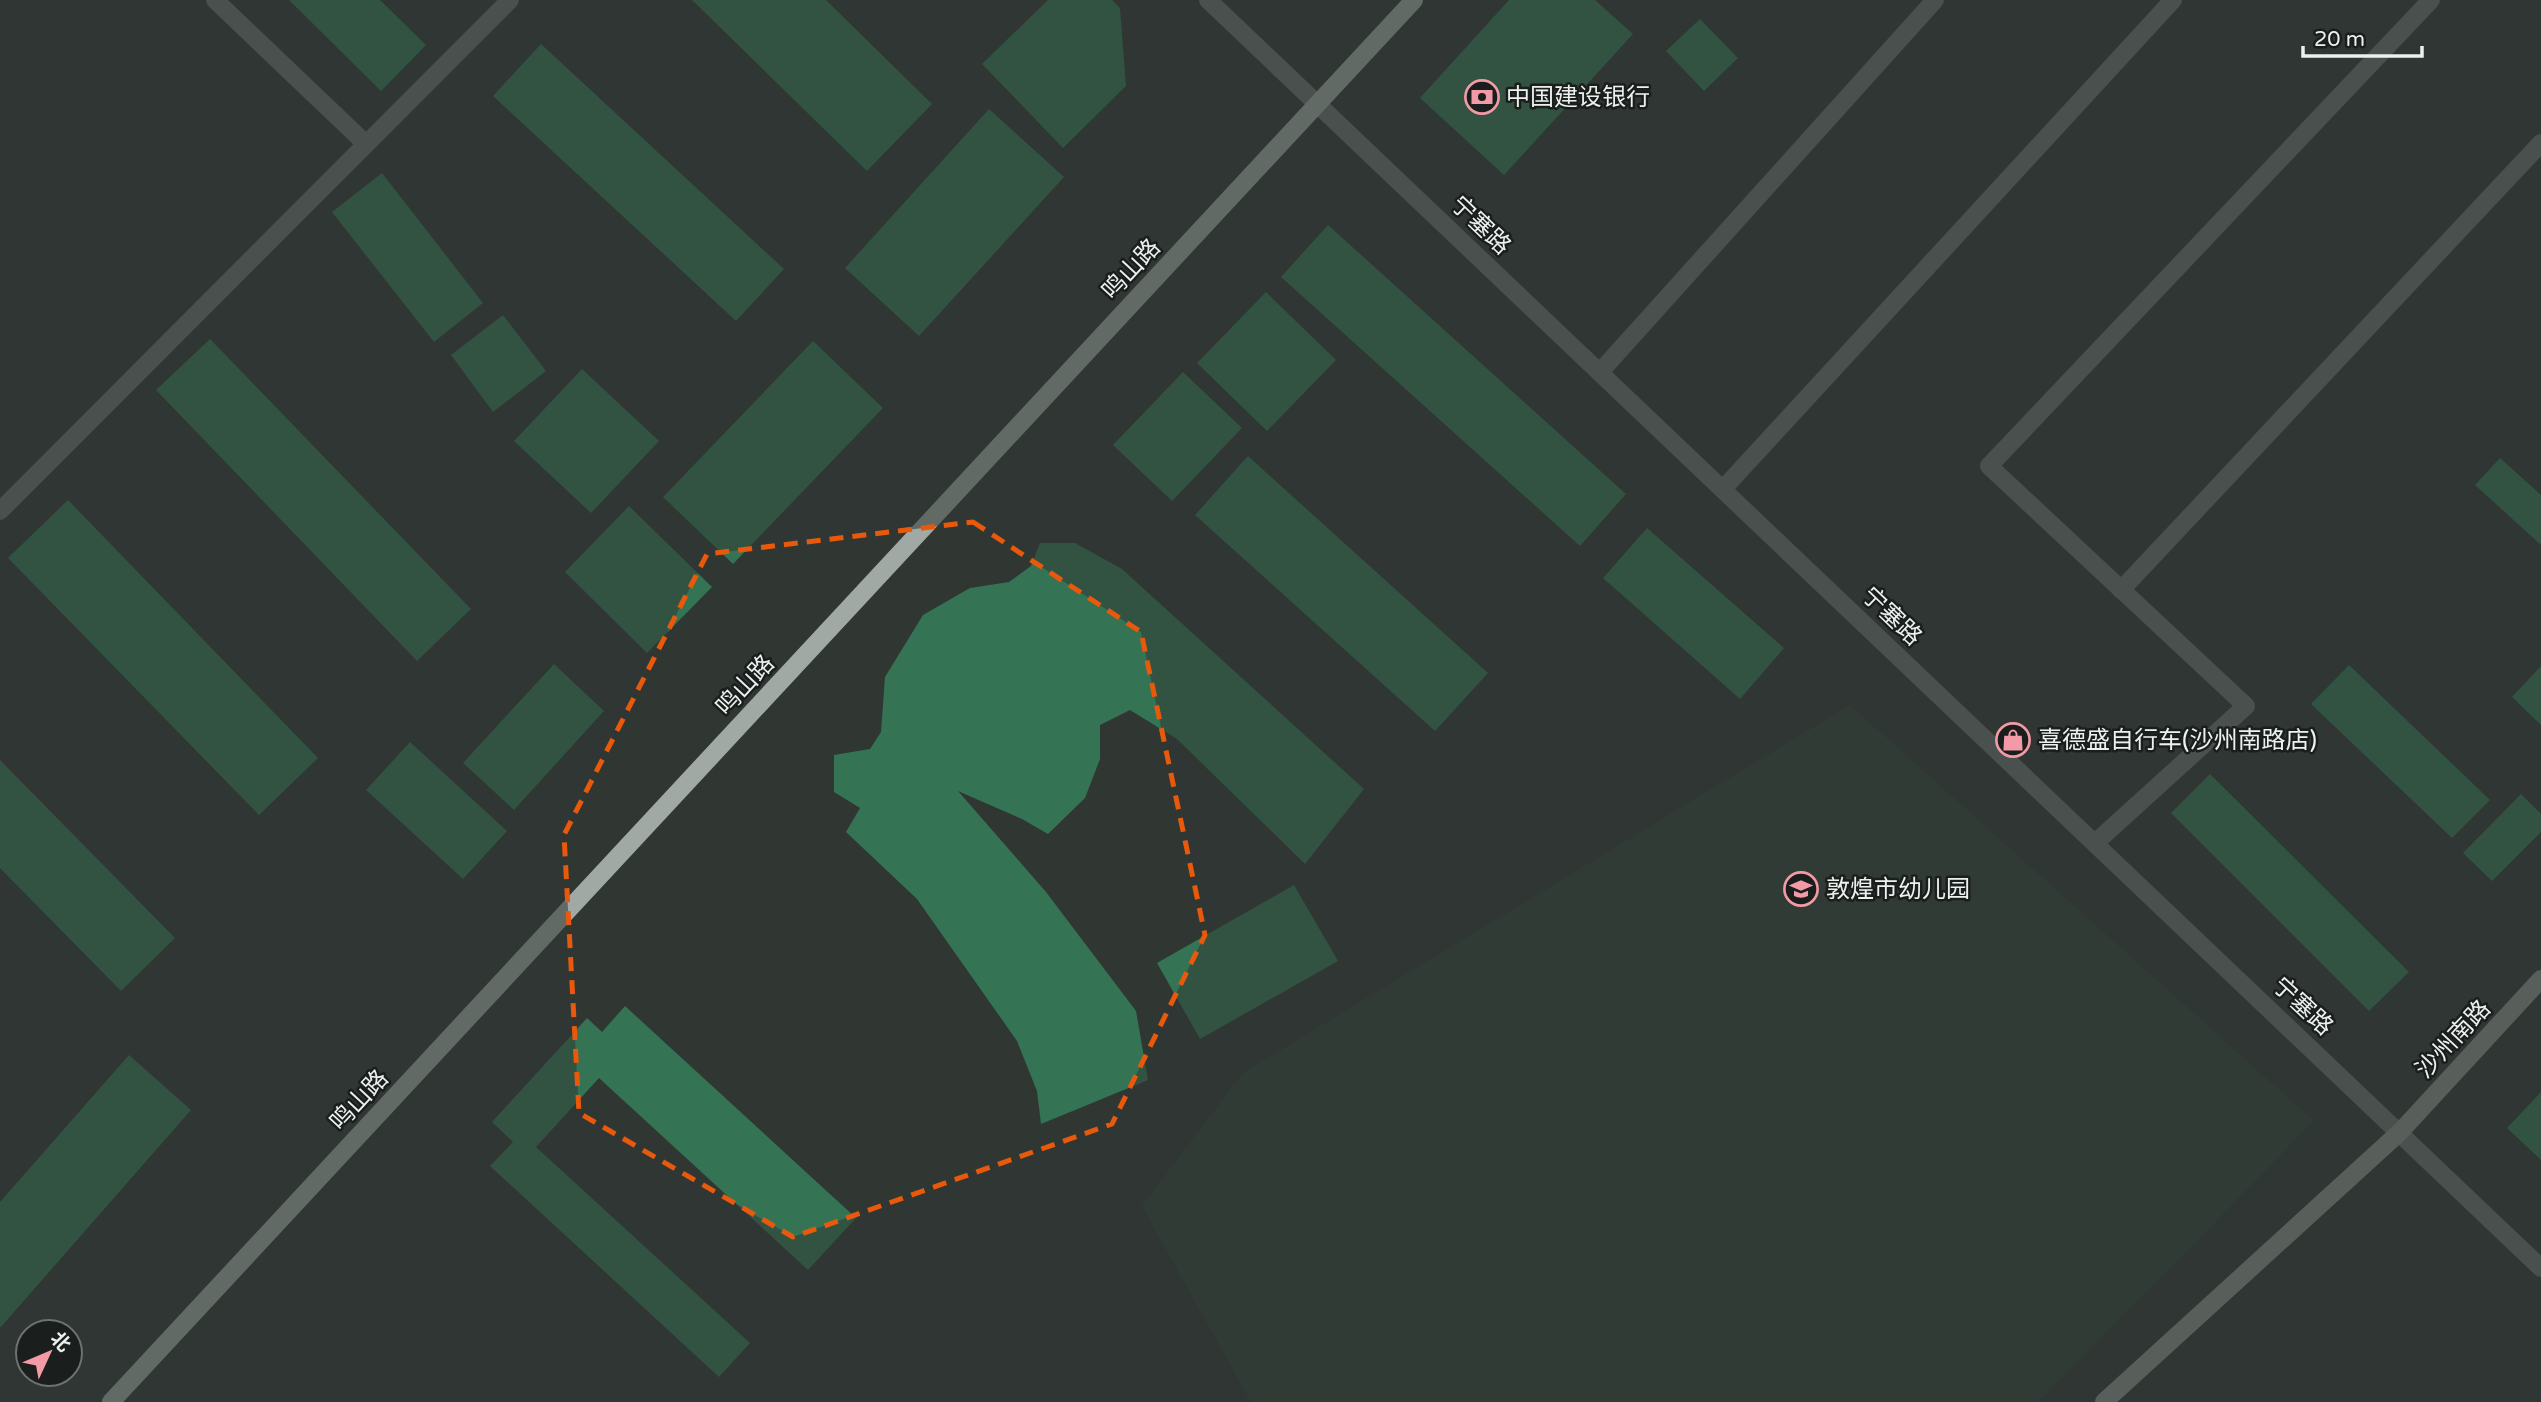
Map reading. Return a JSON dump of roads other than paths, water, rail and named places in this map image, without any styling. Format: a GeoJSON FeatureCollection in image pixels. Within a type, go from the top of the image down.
{"type":"FeatureCollection","features":[{"type":"Feature","properties":{"kind":"main road","name":"鸣山路"},"geometry":{"type":"LineString","coordinates":[[111,1402],[1414,0]]}},
{"type":"Feature","properties":{"kind":"main road","name":"沙州南路"},"geometry":{"type":"LineString","coordinates":[[2104,1402],[2400,1132],[2541,979]]}},
{"type":"Feature","properties":{"kind":"street"},"geometry":{"type":"LineString","coordinates":[[215,0],[366,144]]}},
{"type":"Feature","properties":{"kind":"street"},"geometry":{"type":"LineString","coordinates":[[0,510],[510,0]]}},
{"type":"Feature","properties":{"kind":"street","name":"宁塞路"},"geometry":{"type":"LineString","coordinates":[[1208,0],[2541,1268]]}},
{"type":"Feature","properties":{"kind":"street"},"geometry":{"type":"LineString","coordinates":[[1600,372],[1935,0]]}},
{"type":"Feature","properties":{"kind":"street"},"geometry":{"type":"LineString","coordinates":[[1723,489],[2173,0]]}},
{"type":"Feature","properties":{"kind":"street"},"geometry":{"type":"LineString","coordinates":[[2095,843],[2246,706],[1989,466],[2431,0]]}},
{"type":"Feature","properties":{"kind":"street"},"geometry":{"type":"LineString","coordinates":[[2121,590],[2541,143]]}},
{"type":"Feature","properties":{"kind":"place","name":"中国建设银行"},"geometry":{"type":"Point","coordinates":[1482,97]}},
{"type":"Feature","properties":{"kind":"place","name":"喜德盛自行车(沙州南路店)"},"geometry":{"type":"Point","coordinates":[2013,740]}},
{"type":"Feature","properties":{"kind":"place","name":"敦煌市幼儿园"},"geometry":{"type":"Point","coordinates":[1801,889]}}]}
